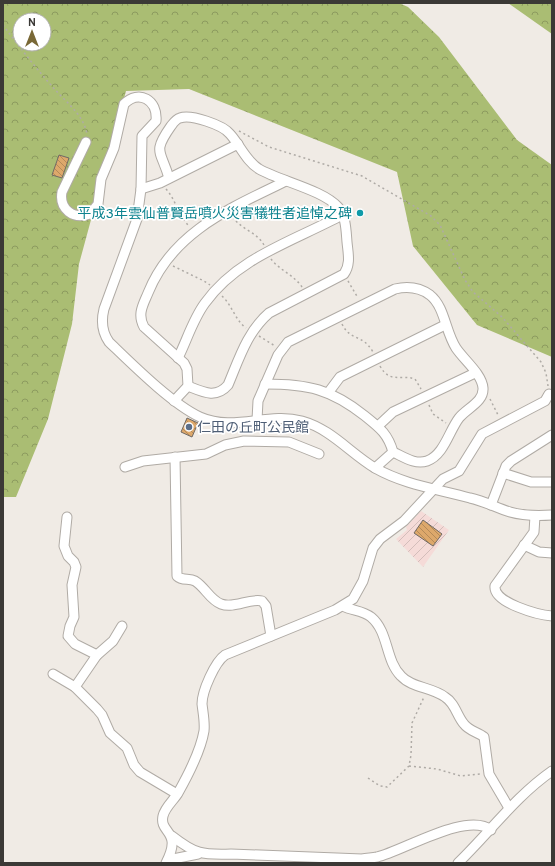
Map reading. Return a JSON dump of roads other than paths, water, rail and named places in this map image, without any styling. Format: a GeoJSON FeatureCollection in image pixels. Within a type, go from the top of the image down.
{"type":"FeatureCollection","features":[{"type":"Feature","properties":{"kind":"street"},"geometry":{"type":"LineString","coordinates":[[86,142],[61,197],[64,208],[71,214],[77,216],[90,214],[98,204],[101,180],[114,148],[124,104],[135,98],[148,99],[155,109],[156,115],[153,125],[142,136],[141,188],[139,208],[134,231],[104,309],[102,326],[110,342],[174,401],[190,412],[212,421],[236,424],[257,420],[290,419],[312,425],[338,439],[375,468],[397,478],[432,489],[472,498],[511,512],[535,516],[552,515]]}},
{"type":"Feature","properties":{"kind":"street"},"geometry":{"type":"LineString","coordinates":[[169,178],[159,147],[161,141],[179,118],[191,117],[218,126],[230,134],[245,156],[258,168],[323,196],[338,208],[342,216],[349,263],[344,274],[269,312],[252,331],[228,385],[224,390],[219,393],[208,394],[188,386]]}},
{"type":"Feature","properties":{"kind":"street"},"geometry":{"type":"LineString","coordinates":[[141,188],[160,183],[238,144]]}},
{"type":"Feature","properties":{"kind":"street"},"geometry":{"type":"LineString","coordinates":[[174,401],[188,386],[187,369],[178,358],[144,327],[140,313],[150,288],[158,274],[181,244],[194,232],[229,209],[286,181]]}},
{"type":"Feature","properties":{"kind":"street"},"geometry":{"type":"LineString","coordinates":[[178,358],[204,304],[235,270],[250,260],[342,216]]}},
{"type":"Feature","properties":{"kind":"street"},"geometry":{"type":"LineString","coordinates":[[257,420],[256,406],[265,384],[281,350],[293,339],[395,289],[414,288],[425,292],[437,302],[442,312],[445,325],[456,348],[482,382],[483,392],[478,401],[463,414],[453,427],[437,455],[427,460],[416,462],[393,452]]}},
{"type":"Feature","properties":{"kind":"street"},"geometry":{"type":"LineString","coordinates":[[328,393],[340,377],[445,325]]}},
{"type":"Feature","properties":{"kind":"street"},"geometry":{"type":"LineString","coordinates":[[378,426],[389,414],[476,373]]}},
{"type":"Feature","properties":{"kind":"street"},"geometry":{"type":"LineString","coordinates":[[265,384],[299,385],[328,393],[352,406],[378,426],[390,440],[393,452]]}},
{"type":"Feature","properties":{"kind":"street"},"geometry":{"type":"LineString","coordinates":[[200,854],[172,836],[164,824],[163,816],[177,794],[201,742],[204,730],[202,702],[217,662],[225,655],[343,606],[353,599],[358,591],[373,548],[380,539],[404,521],[432,489],[443,479],[459,471],[482,434],[502,422],[545,401],[549,394]]}},
{"type":"Feature","properties":{"kind":"street"},"geometry":{"type":"LineString","coordinates":[[490,505],[506,466],[515,457],[552,434]]}},
{"type":"Feature","properties":{"kind":"street"},"geometry":{"type":"LineString","coordinates":[[125,467],[143,461],[206,454],[225,445],[244,441],[289,442],[319,454]]}},
{"type":"Feature","properties":{"kind":"street"},"geometry":{"type":"LineString","coordinates":[[375,468],[393,452]]}},
{"type":"Feature","properties":{"kind":"street"},"geometry":{"type":"LineString","coordinates":[[175,457],[177,576],[182,580],[188,579],[197,583],[220,604],[262,600],[266,606],[271,636]]}},
{"type":"Feature","properties":{"kind":"street"},"geometry":{"type":"LineString","coordinates":[[503,473],[531,482],[552,482]]}},
{"type":"Feature","properties":{"kind":"street"},"geometry":{"type":"LineString","coordinates":[[535,516],[534,532],[496,586],[496,593],[526,611],[540,615],[552,616]]}},
{"type":"Feature","properties":{"kind":"street"},"geometry":{"type":"LineString","coordinates":[[67,517],[64,546],[68,556],[74,562],[76,567],[72,585],[74,617],[68,636],[75,644],[97,655]]}},
{"type":"Feature","properties":{"kind":"street"},"geometry":{"type":"LineString","coordinates":[[524,545],[539,552],[552,553]]}},
{"type":"Feature","properties":{"kind":"street"},"geometry":{"type":"LineString","coordinates":[[343,606],[351,610],[361,611],[377,623],[382,631],[392,663],[396,671],[403,678],[411,683],[444,696],[450,701],[468,729],[484,737],[489,774],[509,808]]}},
{"type":"Feature","properties":{"kind":"street"},"geometry":{"type":"LineString","coordinates":[[75,687],[97,655],[113,641],[122,626]]}},
{"type":"Feature","properties":{"kind":"street"},"geometry":{"type":"LineString","coordinates":[[53,674],[75,687],[102,715],[110,733],[127,748],[134,765],[140,772],[177,794]]}},
{"type":"Feature","properties":{"kind":"street"},"geometry":{"type":"LineString","coordinates":[[458,863],[491,830],[509,808],[539,780],[552,771]]}},
{"type":"Feature","properties":{"kind":"street"},"geometry":{"type":"LineString","coordinates":[[167,861],[200,854],[362,859],[378,857],[433,835],[463,826],[486,826],[491,830]]}},
{"type":"Feature","properties":{"kind":"street"},"geometry":{"type":"LineString","coordinates":[[167,861],[173,847],[172,836]]}},
{"type":"Feature","properties":{"kind":"place","name":"平成3年雲仙普賢岳噴火災害犠牲者追悼之碑"},"geometry":{"type":"Point","coordinates":[360,213]}},
{"type":"Feature","properties":{"kind":"place","name":"仁田の丘町公民館"},"geometry":{"type":"Point","coordinates":[189,427]}}]}
